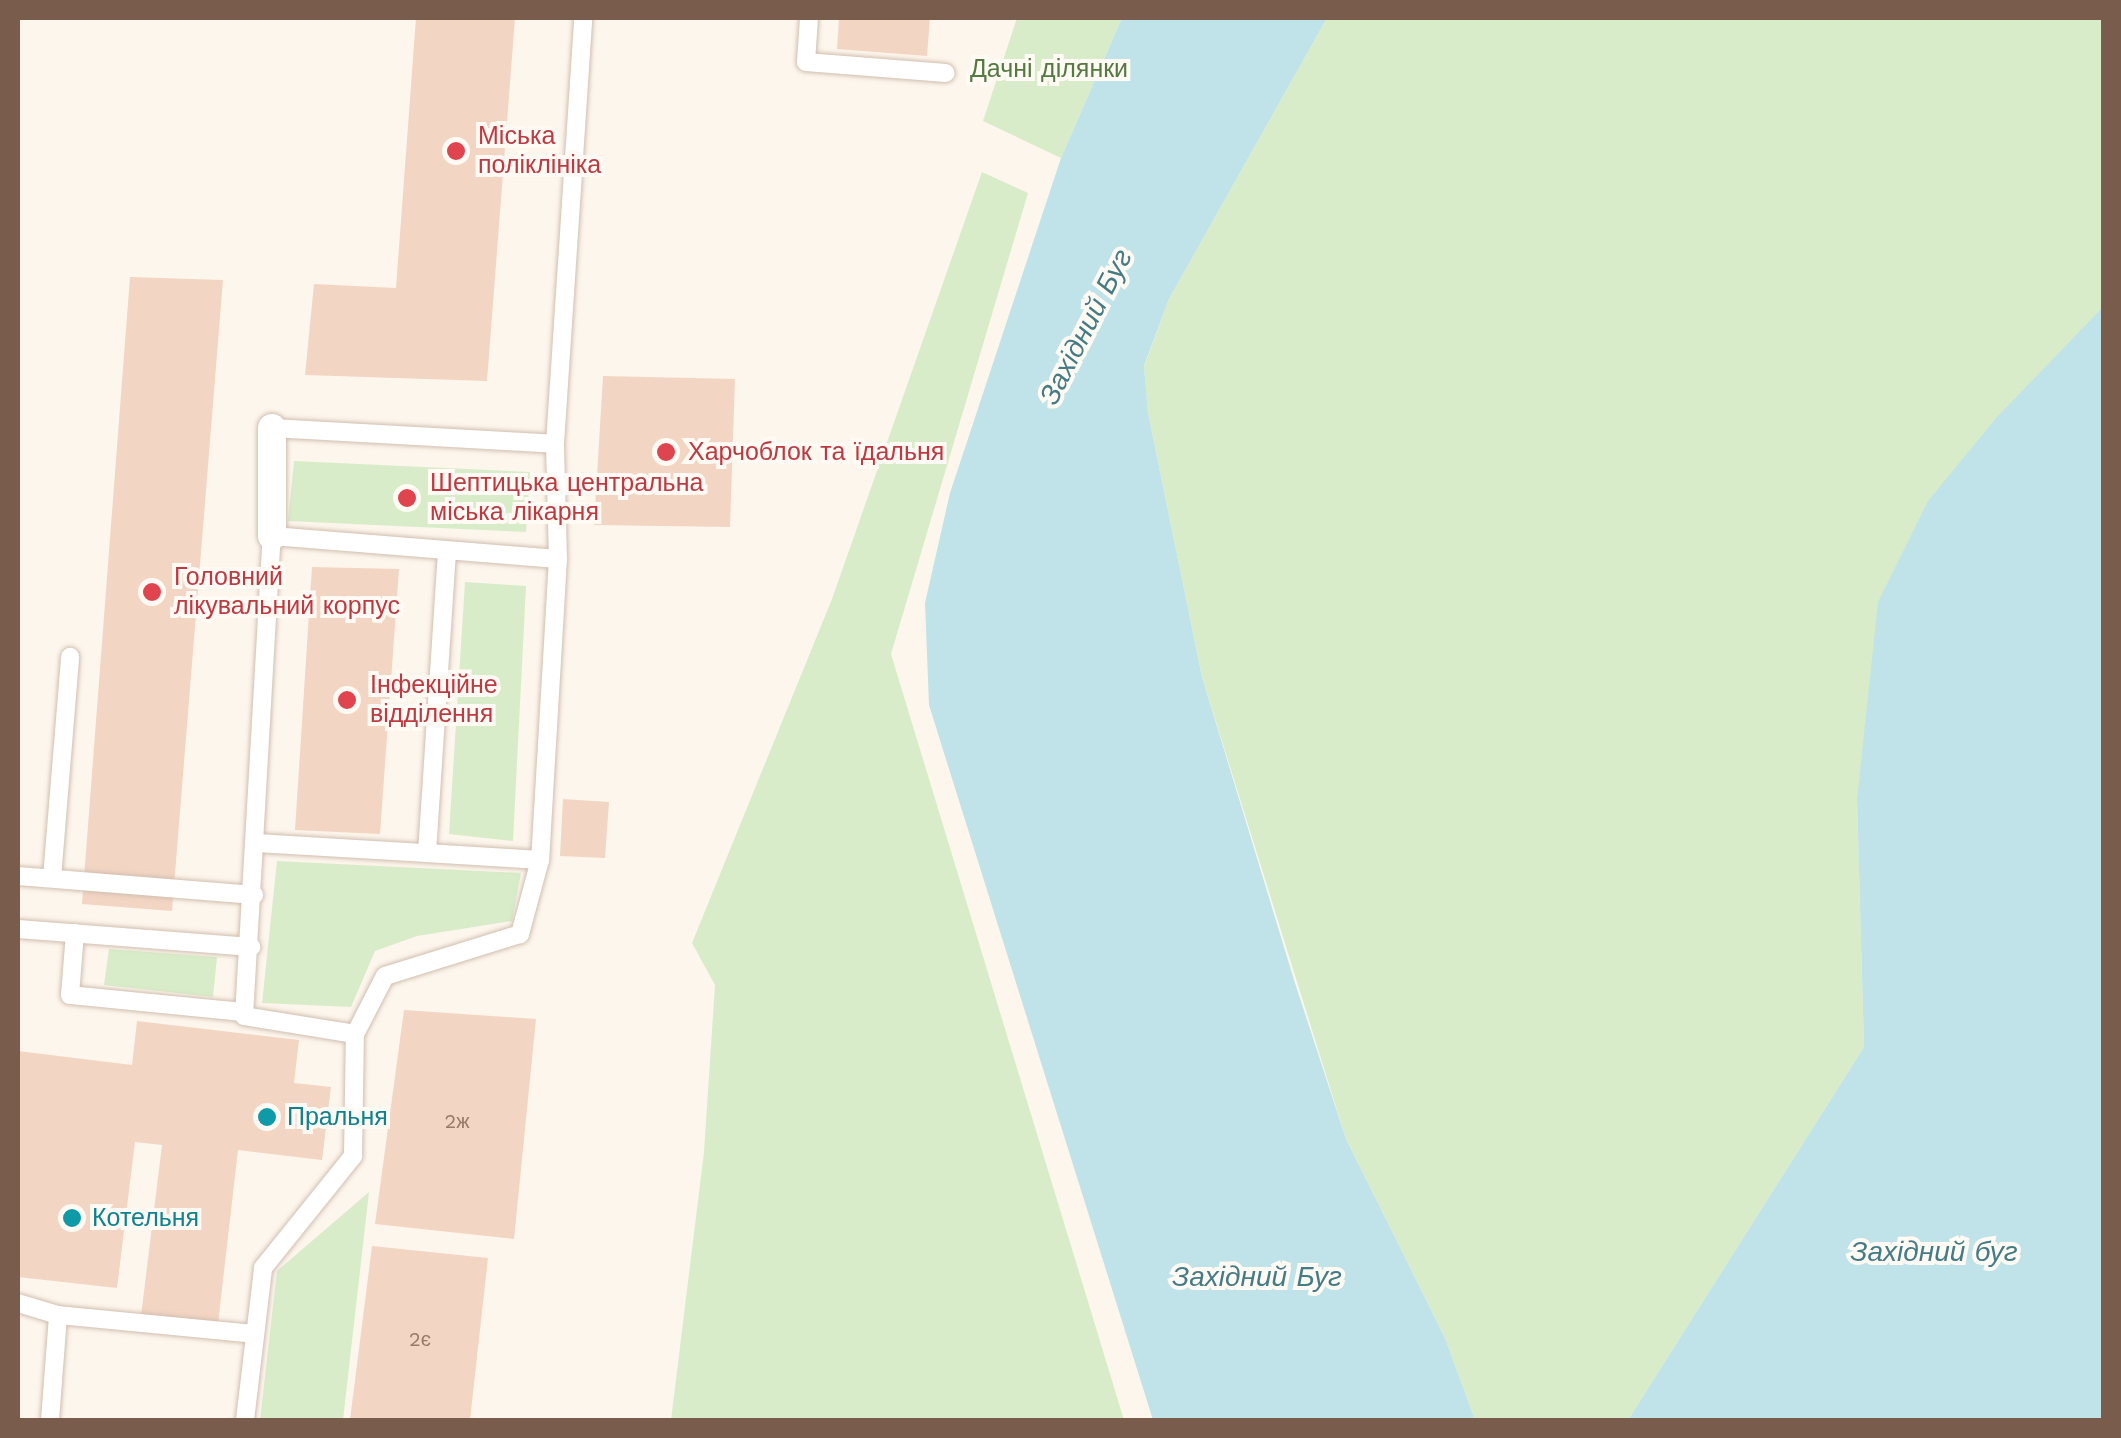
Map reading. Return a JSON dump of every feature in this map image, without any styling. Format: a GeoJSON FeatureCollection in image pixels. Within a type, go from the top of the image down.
{"type":"FeatureCollection","features":[{"type":"Feature","properties":{"kind":"street"},"geometry":{"type":"LineString","coordinates":[[272,428],[272,536]]}},
{"type":"Feature","properties":{"kind":"lane"},"geometry":{"type":"LineString","coordinates":[[244,1420],[263,1268],[353,1156],[355,1034],[386,976],[520,934],[540,860],[558,559],[554,444],[583,18]]}},
{"type":"Feature","properties":{"kind":"lane"},"geometry":{"type":"LineString","coordinates":[[810,18],[806,62],[946,72]]}},
{"type":"Feature","properties":{"kind":"lane"},"geometry":{"type":"LineString","coordinates":[[272,428],[554,444]]}},
{"type":"Feature","properties":{"kind":"lane"},"geometry":{"type":"LineString","coordinates":[[244,1012],[258,843],[272,536],[558,559]]}},
{"type":"Feature","properties":{"kind":"lane"},"geometry":{"type":"LineString","coordinates":[[427,853],[447,552]]}},
{"type":"Feature","properties":{"kind":"lane"},"geometry":{"type":"LineString","coordinates":[[52,878],[70,657]]}},
{"type":"Feature","properties":{"kind":"lane"},"geometry":{"type":"LineString","coordinates":[[258,843],[540,860]]}},
{"type":"Feature","properties":{"kind":"lane"},"geometry":{"type":"LineString","coordinates":[[18,876],[254,895]]}},
{"type":"Feature","properties":{"kind":"lane"},"geometry":{"type":"LineString","coordinates":[[18,929],[251,947]]}},
{"type":"Feature","properties":{"kind":"lane"},"geometry":{"type":"LineString","coordinates":[[75,933],[70,995],[244,1012],[355,1034]]}},
{"type":"Feature","properties":{"kind":"lane"},"geometry":{"type":"LineString","coordinates":[[18,1303],[58,1315],[255,1334]]}},
{"type":"Feature","properties":{"kind":"lane"},"geometry":{"type":"LineString","coordinates":[[50,1420],[58,1315]]}},
{"type":"Feature","properties":{"kind":"green space","name":"Дачні ділянки"},"geometry":{"type":"Polygon","coordinates":[[[1017,18],[1122,18],[1061,158],[983,121],[1017,18]]]}},
{"type":"Feature","properties":{"kind":"green space"},"geometry":{"type":"Polygon","coordinates":[[[1327,18],[2103,18],[2103,307],[1857,800],[1864,1047],[1628,1420],[1475,1420],[1445,1338],[1346,1139],[1202,677],[1148,413],[1144,367],[1169,299],[1327,18]]]}},
{"type":"Feature","properties":{"kind":"green space"},"geometry":{"type":"Polygon","coordinates":[[[982,172],[1028,193],[891,654],[1124,1420],[671,1420],[704,1152],[715,985],[692,943],[832,599],[982,172]]]}},
{"type":"Feature","properties":{"kind":"green space"},"geometry":{"type":"Polygon","coordinates":[[[294,461],[530,472],[526,532],[288,521],[294,461]]]}},
{"type":"Feature","properties":{"kind":"green space"},"geometry":{"type":"Polygon","coordinates":[[[465,582],[526,586],[513,841],[449,834],[465,582]]]}},
{"type":"Feature","properties":{"kind":"green space"},"geometry":{"type":"Polygon","coordinates":[[[277,861],[521,873],[512,921],[417,936],[375,951],[351,1007],[262,1003],[277,861]]]}},
{"type":"Feature","properties":{"kind":"green space"},"geometry":{"type":"Polygon","coordinates":[[[109,949],[217,957],[213,997],[104,985],[109,949]]]}},
{"type":"Feature","properties":{"kind":"green space"},"geometry":{"type":"Polygon","coordinates":[[[369,1192],[343,1420],[260,1420],[277,1271],[369,1192]]]}},
{"type":"Feature","properties":{"kind":"water","name":"Західний Буг"},"geometry":{"type":"Polygon","coordinates":[[[1122,18],[1327,18],[1169,299],[1144,366],[1148,413],[1202,677],[1294,980],[1346,1139],[1445,1338],[1475,1420],[1153,1420],[929,705],[925,603],[950,493],[1061,158],[1122,18]]]}},
{"type":"Feature","properties":{"kind":"water","name":"Західний буг"},"geometry":{"type":"Polygon","coordinates":[[[2103,307],[2103,1420],[1628,1420],[1864,1047],[1857,800],[1878,602],[1928,501],[1997,417],[2103,307]]]}},
{"type":"Feature","properties":{"kind":"building","name":"Міська поліклініка"},"geometry":{"type":"Polygon","coordinates":[[[416,18],[515,18],[487,381],[305,375],[314,284],[396,288],[416,18]]]}},
{"type":"Feature","properties":{"kind":"building"},"geometry":{"type":"Polygon","coordinates":[[[839,18],[930,18],[927,56],[837,49],[839,18]]]}},
{"type":"Feature","properties":{"kind":"building","name":"Головний лікувальний корпус"},"geometry":{"type":"Polygon","coordinates":[[[130,277],[223,280],[172,911],[82,904],[130,277]]]}},
{"type":"Feature","properties":{"kind":"building","name":"Харчоблок та їдальня"},"geometry":{"type":"Polygon","coordinates":[[[603,376],[735,379],[730,527],[594,525],[603,376]]]}},
{"type":"Feature","properties":{"kind":"building","name":"Інфекційне відділення"},"geometry":{"type":"Polygon","coordinates":[[[312,567],[399,569],[380,834],[295,830],[312,567]]]}},
{"type":"Feature","properties":{"kind":"building"},"geometry":{"type":"Polygon","coordinates":[[[563,799],[609,802],[605,858],[560,856],[563,799]]]}},
{"type":"Feature","properties":{"kind":"building"},"geometry":{"type":"Polygon","coordinates":[[[404,1010],[536,1019],[514,1239],[375,1224],[404,1010]]]}},
{"type":"Feature","properties":{"kind":"building","name":"Котельня"},"geometry":{"type":"Polygon","coordinates":[[[137,1021],[299,1040],[294,1083],[331,1087],[322,1160],[238,1150],[218,1324],[141,1316],[162,1145],[135,1142],[117,1288],[18,1277],[18,1051],[132,1065],[137,1021]]]}},
{"type":"Feature","properties":{"kind":"building"},"geometry":{"type":"Polygon","coordinates":[[[372,1246],[488,1258],[470,1420],[350,1420],[372,1246]]]}},
{"type":"Feature","properties":{"kind":"place","name":"Міська поліклініка"},"geometry":{"type":"Point","coordinates":[456,151]}},
{"type":"Feature","properties":{"kind":"place","name":"Харчоблок та їдальня"},"geometry":{"type":"Point","coordinates":[666,452]}},
{"type":"Feature","properties":{"kind":"place","name":"Шептицька центральна міська лікарня"},"geometry":{"type":"Point","coordinates":[407,498]}},
{"type":"Feature","properties":{"kind":"place","name":"Головний лікувальний корпус"},"geometry":{"type":"Point","coordinates":[152,592]}},
{"type":"Feature","properties":{"kind":"place","name":"Інфекційне відділення"},"geometry":{"type":"Point","coordinates":[347,700]}},
{"type":"Feature","properties":{"kind":"place","name":"Пральня"},"geometry":{"type":"Point","coordinates":[267,1117]}},
{"type":"Feature","properties":{"kind":"place","name":"Котельня"},"geometry":{"type":"Point","coordinates":[72,1218]}}]}
